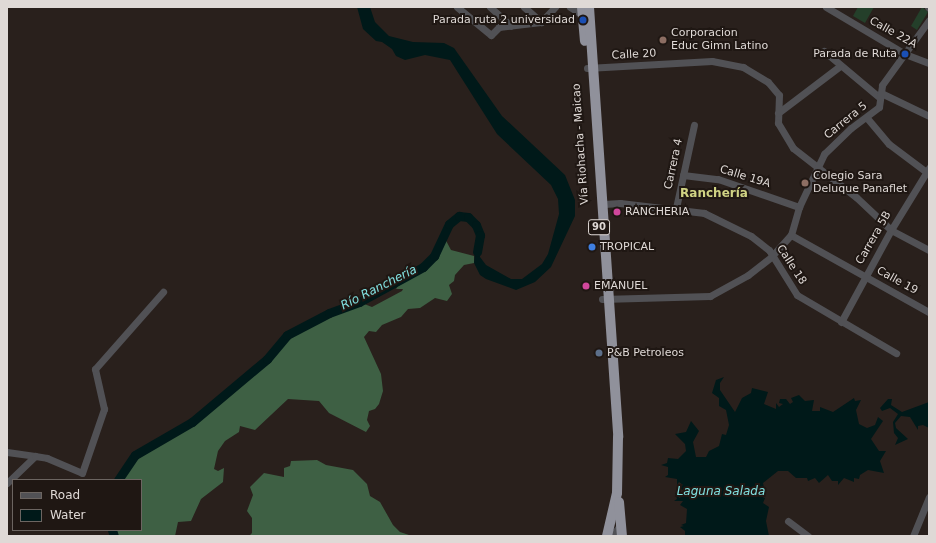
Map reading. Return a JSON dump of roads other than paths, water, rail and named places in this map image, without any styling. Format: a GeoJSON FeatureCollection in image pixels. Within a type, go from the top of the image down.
{"type":"FeatureCollection","features":[{"type":"Feature","properties":{"kind":"highway","name":"Vía Riohacha - Maicao"},"geometry":{"type":"LineString","coordinates":[[586,12],[605,299],[612,438],[616,446],[617,472]]}},
{"type":"Feature","properties":{"kind":"highway","name":"Vía Riohacha - Maicao"},"geometry":{"type":"LineString","coordinates":[[592,100],[604,204],[605,299]]}},
{"type":"Feature","properties":{"kind":"highway","name":"90"},"geometry":{"type":"LineString","coordinates":[[617,472],[622,536]]}},
{"type":"Feature","properties":{"kind":"highway"},"geometry":{"type":"LineString","coordinates":[[607,536],[614,512],[617,472]]}},
{"type":"Feature","properties":{"kind":"street"},"geometry":{"type":"LineString","coordinates":[[457,7],[491,35],[499,27],[541,22],[555,7]]}},
{"type":"Feature","properties":{"kind":"street"},"geometry":{"type":"LineString","coordinates":[[490,7],[511,26]]}},
{"type":"Feature","properties":{"kind":"street"},"geometry":{"type":"LineString","coordinates":[[524,7],[541,22]]}},
{"type":"Feature","properties":{"kind":"street"},"geometry":{"type":"LineString","coordinates":[[570,7],[586,12]]}},
{"type":"Feature","properties":{"kind":"street","name":"Calle 22A"},"geometry":{"type":"LineString","coordinates":[[826,7],[905,54],[929,64]]}},
{"type":"Feature","properties":{"kind":"street","name":"Carrera 5"},"geometry":{"type":"LineString","coordinates":[[605,299],[704,297],[748,275],[771,257],[791,235],[799,207],[824,154],[851,128],[867,118],[879,107],[882,85],[929,20]]}},
{"type":"Feature","properties":{"kind":"street"},"geometry":{"type":"LineString","coordinates":[[824,51],[840,66],[881,96],[929,116]]}},
{"type":"Feature","properties":{"kind":"street","name":"Calle 20"},"geometry":{"type":"LineString","coordinates":[[590,68],[712,61],[743,67],[768,82],[779,95],[778,123],[792,148],[856,197],[891,230],[929,250]]}},
{"type":"Feature","properties":{"kind":"street"},"geometry":{"type":"LineString","coordinates":[[778,113],[840,66]]}},
{"type":"Feature","properties":{"kind":"street"},"geometry":{"type":"LineString","coordinates":[[867,118],[889,144],[928,171]]}},
{"type":"Feature","properties":{"kind":"street","name":"Carrera 4"},"geometry":{"type":"LineString","coordinates":[[676,208],[694,125]]}},
{"type":"Feature","properties":{"kind":"street","name":"Carrera 5B"},"geometry":{"type":"LineString","coordinates":[[842,322],[865,276],[891,230],[928,171]]}},
{"type":"Feature","properties":{"kind":"street","name":"Calle 19A"},"geometry":{"type":"LineString","coordinates":[[683,175],[718,179],[799,207]]}},
{"type":"Feature","properties":{"kind":"street","name":"Calle 18"},"geometry":{"type":"LineString","coordinates":[[604,204],[676,208],[704,213],[751,236],[769,250],[771,257],[797,295],[896,354]]}},
{"type":"Feature","properties":{"kind":"street","name":"Calle 19"},"geometry":{"type":"LineString","coordinates":[[791,235],[929,312]]}},
{"type":"Feature","properties":{"kind":"street"},"geometry":{"type":"LineString","coordinates":[[7,452],[35,456],[82,473],[104,409],[95,369],[163,292]]}},
{"type":"Feature","properties":{"kind":"street"},"geometry":{"type":"LineString","coordinates":[[7,483],[35,456]]}},
{"type":"Feature","properties":{"kind":"street"},"geometry":{"type":"LineString","coordinates":[[913,536],[929,497]]}},
{"type":"Feature","properties":{"kind":"street"},"geometry":{"type":"LineString","coordinates":[[788,521],[808,536]]}},
{"type":"Feature","properties":{"kind":"street"},"geometry":{"type":"LineString","coordinates":[[612,536],[621,524]]}},
{"type":"Feature","properties":{"kind":"water"},"geometry":{"type":"Polygon","coordinates":[[[357,7],[370,7],[375,22],[389,36],[413,42],[444,43],[454,48],[502,116],[565,175],[575,200],[575,216],[551,267],[535,282],[516,290],[486,279],[480,275],[474,263],[475,250],[480,241],[480,257],[486,265],[511,279],[522,279],[542,264],[548,254],[559,214],[558,199],[551,185],[497,134],[450,60],[425,55],[405,60],[396,56],[392,49],[382,42],[376,41],[363,29],[357,7]]]}},
{"type":"Feature","properties":{"kind":"water","name":"Laguna Salada"},"geometry":{"type":"Polygon","coordinates":[[[724,377],[720,383],[720,390],[735,412],[742,398],[751,393],[752,388],[768,392],[764,404],[776,409],[776,403],[779,407],[783,404],[779,403],[780,399],[786,399],[790,404],[793,402],[791,398],[799,395],[805,401],[814,400],[812,411],[820,411],[820,407],[833,412],[854,398],[855,401],[861,400],[856,410],[859,424],[867,428],[875,425],[878,417],[883,421],[871,439],[879,451],[886,451],[880,461],[884,473],[868,470],[860,475],[859,479],[854,478],[854,482],[844,478],[838,485],[838,481],[832,481],[828,475],[819,483],[815,478],[808,481],[807,478],[796,478],[788,471],[778,471],[763,483],[764,488],[758,495],[765,498],[763,503],[769,507],[766,521],[769,536],[685,536],[685,531],[680,527],[684,526],[681,525],[686,523],[687,509],[680,505],[683,501],[674,501],[677,499],[675,493],[678,494],[679,498],[683,496],[683,490],[678,488],[683,485],[679,482],[677,485],[677,479],[665,477],[668,475],[668,467],[661,465],[667,463],[668,458],[678,459],[686,451],[685,444],[675,434],[686,432],[691,421],[699,431],[693,442],[696,457],[706,457],[709,451],[719,446],[722,434],[726,435],[729,425],[726,410],[719,406],[719,398],[712,393],[716,380],[724,377]]]}},
{"type":"Feature","properties":{"kind":"water"},"geometry":{"type":"Polygon","coordinates":[[[888,399],[892,399],[891,405],[902,412],[929,402],[929,428],[923,425],[918,426],[918,430],[910,417],[901,416],[895,423],[896,428],[908,439],[895,445],[898,438],[894,433],[893,422],[898,414],[890,408],[882,411],[880,408],[888,399]]]}},
{"type":"Feature","properties":{"kind":"waterway","name":"Río Ranchería"},"geometry":{"type":"LineString","coordinates":[[119,479],[135,455],[192,422],[267,359],[287,335],[329,313],[359,302],[423,267],[434,256],[449,224],[459,216],[468,217],[476,225],[480,235],[477,252]]}},
{"type":"Feature","properties":{"kind":"waterway","name":"Río Ranchería"},"geometry":{"type":"LineString","coordinates":[[112,531],[114,536]]}},
{"type":"Feature","properties":{"kind":"place","name":"Parada ruta 2 universidad"},"geometry":{"type":"Point","coordinates":[583,20]}},
{"type":"Feature","properties":{"kind":"place","name":"Corporacion Educ Gimn Latino"},"geometry":{"type":"Point","coordinates":[663,40]}},
{"type":"Feature","properties":{"kind":"place","name":"Parada de Ruta"},"geometry":{"type":"Point","coordinates":[905,54]}},
{"type":"Feature","properties":{"kind":"place","name":"Colegio Sara Deluque Panaflet"},"geometry":{"type":"Point","coordinates":[805,183]}},
{"type":"Feature","properties":{"kind":"place","name":"RANCHERIA"},"geometry":{"type":"Point","coordinates":[617,212]}},
{"type":"Feature","properties":{"kind":"place","name":"TROPICAL"},"geometry":{"type":"Point","coordinates":[592,247]}},
{"type":"Feature","properties":{"kind":"place","name":"EMANUEL"},"geometry":{"type":"Point","coordinates":[586,286]}},
{"type":"Feature","properties":{"kind":"place","name":"P&B Petroleos"},"geometry":{"type":"Point","coordinates":[599,353]}},
{"type":"Feature","properties":{"kind":"district","name":"Ranchería"},"geometry":{"type":"Point","coordinates":[714,194]}}]}
